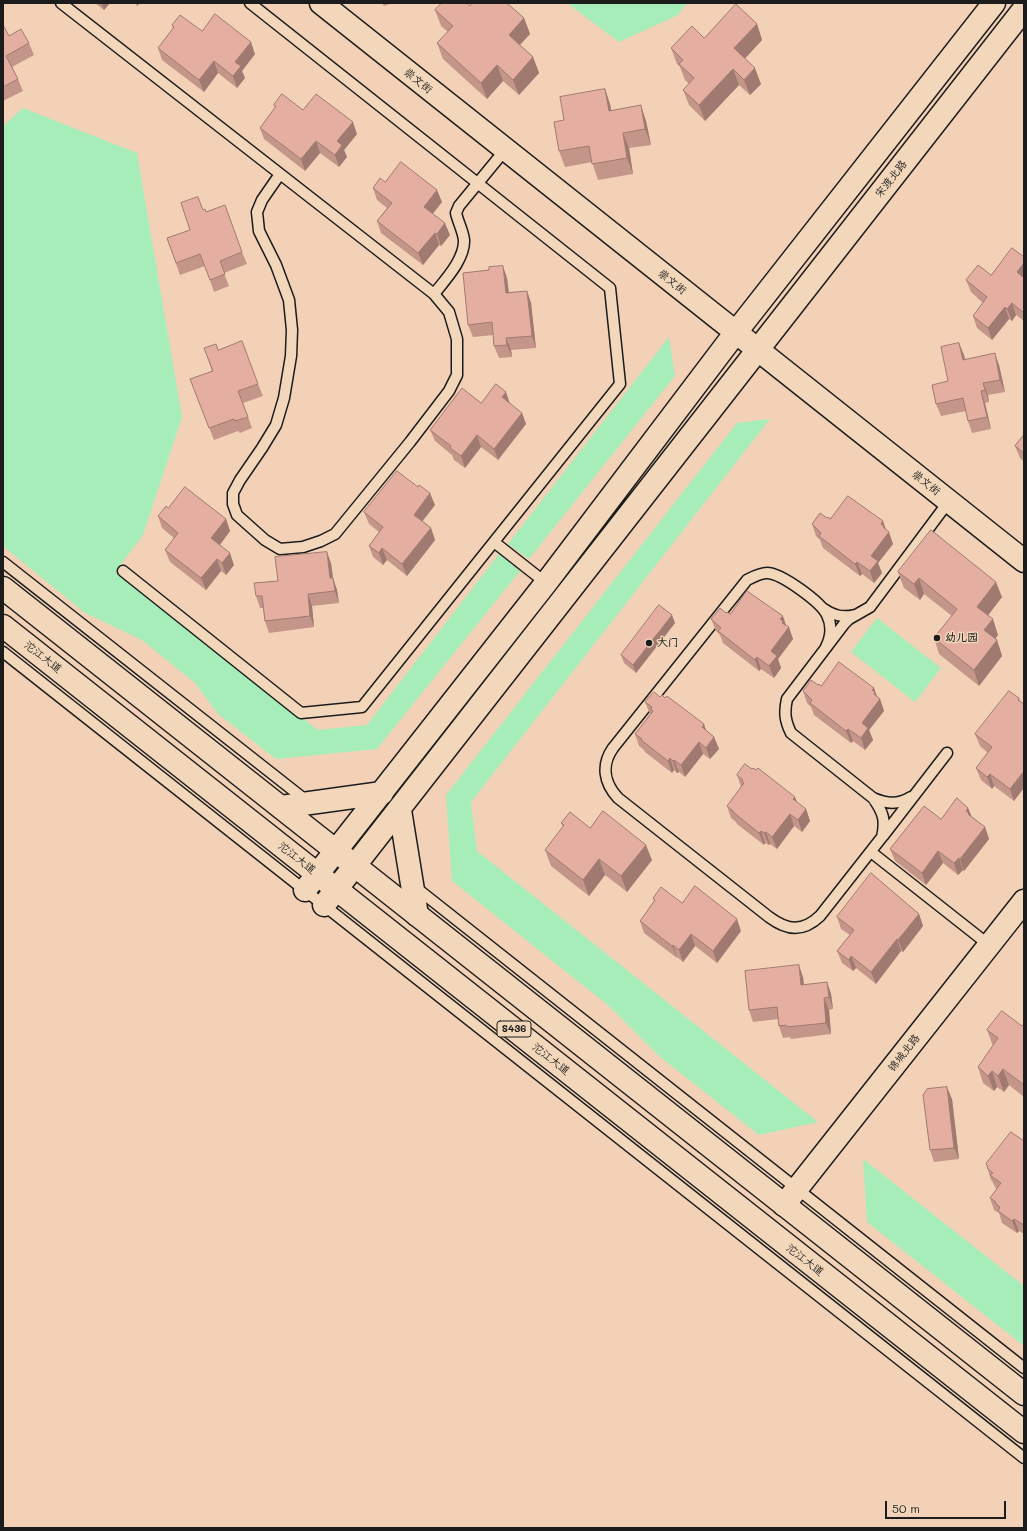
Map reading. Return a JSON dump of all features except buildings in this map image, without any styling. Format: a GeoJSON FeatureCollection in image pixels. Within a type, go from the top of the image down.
{"type":"FeatureCollection","features":[{"type":"Feature","properties":{"kind":"main road","name":"崇文街"},"geometry":{"type":"LineString","coordinates":[[321,3],[1024,561]]}},
{"type":"Feature","properties":{"kind":"main road"},"geometry":{"type":"LineString","coordinates":[[311,882],[546,583],[736,332],[994,3]]}},
{"type":"Feature","properties":{"kind":"main road","name":"宋渡北路"},"geometry":{"type":"LineString","coordinates":[[330,897],[400,810],[1024,9]]}},
{"type":"Feature","properties":{"kind":"main road","name":"S436"},"geometry":{"type":"LineString","coordinates":[[3,588],[417,915],[791,1197],[1024,1394]]}},
{"type":"Feature","properties":{"kind":"main road","name":"沱江大道"},"geometry":{"type":"LineString","coordinates":[[3,626],[330,897],[1024,1432]]}},
{"type":"Feature","properties":{"kind":"main road"},"geometry":{"type":"LineString","coordinates":[[280,807],[382,793]]}},
{"type":"Feature","properties":{"kind":"main road"},"geometry":{"type":"LineString","coordinates":[[400,810],[417,915]]}},
{"type":"Feature","properties":{"kind":"main road","name":"锦城北路"},"geometry":{"type":"LineString","coordinates":[[791,1197],[1024,901]]}},
{"type":"Feature","properties":{"kind":"lane"},"geometry":{"type":"LineString","coordinates":[[61,3],[434,294],[449,312],[457,339],[457,375],[449,391],[410,442],[335,534],[322,541],[303,547],[280,549],[265,540],[236,515],[233,504],[233,493],[276,424],[284,398],[291,356],[292,330],[289,300],[276,265],[259,231],[256,212],[262,200],[280,174]]}},
{"type":"Feature","properties":{"kind":"lane"},"geometry":{"type":"LineString","coordinates":[[123,571],[301,713],[362,707],[620,384],[610,288],[250,3]]}},
{"type":"Feature","properties":{"kind":"lane"},"geometry":{"type":"LineString","coordinates":[[434,294],[456,264],[462,250],[464,241],[456,213],[505,150]]}},
{"type":"Feature","properties":{"kind":"lane"},"geometry":{"type":"LineString","coordinates":[[915,794],[901,802],[895,803],[882,802],[873,798],[799,740],[791,732],[785,716],[785,708],[788,699],[844,624],[855,615],[870,607],[949,501]]}},
{"type":"Feature","properties":{"kind":"lane"},"geometry":{"type":"LineString","coordinates":[[494,542],[546,583]]}},
{"type":"Feature","properties":{"kind":"lane"},"geometry":{"type":"LineString","coordinates":[[3,562],[309,803]]}},
{"type":"Feature","properties":{"kind":"lane"},"geometry":{"type":"LineString","coordinates":[[855,615],[837,616],[830,613],[790,581],[775,574],[761,574],[747,580],[609,754],[605,775],[607,784],[618,798],[763,913],[783,926],[799,928],[813,922],[820,916],[947,753]]}},
{"type":"Feature","properties":{"kind":"lane"},"geometry":{"type":"LineString","coordinates":[[822,608],[827,614],[831,628],[831,634],[826,647]]}},
{"type":"Feature","properties":{"kind":"lane"},"geometry":{"type":"LineString","coordinates":[[3,652],[311,882]]}},
{"type":"Feature","properties":{"kind":"lane"},"geometry":{"type":"LineString","coordinates":[[873,798],[880,808],[884,818],[882,837]]}},
{"type":"Feature","properties":{"kind":"lane"},"geometry":{"type":"LineString","coordinates":[[870,852],[989,945]]}},
{"type":"Feature","properties":{"kind":"lane"},"geometry":{"type":"LineString","coordinates":[[412,885],[791,1197],[1024,1368]]}},
{"type":"Feature","properties":{"kind":"lane"},"geometry":{"type":"LineString","coordinates":[[330,897],[1024,1458]]}},
{"type":"Feature","properties":{"kind":"green space"},"geometry":{"type":"Polygon","coordinates":[[[567,3],[687,3],[678,15],[619,42],[567,3]]]}},
{"type":"Feature","properties":{"kind":"green space"},"geometry":{"type":"Polygon","coordinates":[[[23,108],[137,153],[182,417],[143,535],[115,572],[318,730],[367,725],[499,554],[520,571],[377,749],[276,759],[218,714],[195,683],[142,640],[85,613],[3,546],[3,126],[23,108]]]}},
{"type":"Feature","properties":{"kind":"green space"},"geometry":{"type":"Polygon","coordinates":[[[669,337],[675,376],[529,559],[508,544],[669,337]]]}},
{"type":"Feature","properties":{"kind":"green space"},"geometry":{"type":"Polygon","coordinates":[[[770,419],[471,802],[477,851],[818,1122],[759,1135],[659,1056],[609,1006],[452,881],[446,795],[737,423],[770,419]]]}},
{"type":"Feature","properties":{"kind":"green space"},"geometry":{"type":"Polygon","coordinates":[[[877,618],[941,668],[915,702],[851,652],[877,618]]]}},
{"type":"Feature","properties":{"kind":"green space"},"geometry":{"type":"Polygon","coordinates":[[[863,1159],[1024,1286],[1024,1346],[867,1222],[863,1159]]]}},
{"type":"Feature","properties":{"kind":"place","name":"幼儿园"},"geometry":{"type":"Point","coordinates":[937,638]}},
{"type":"Feature","properties":{"kind":"place","name":"大门"},"geometry":{"type":"Point","coordinates":[649,643]}}]}
